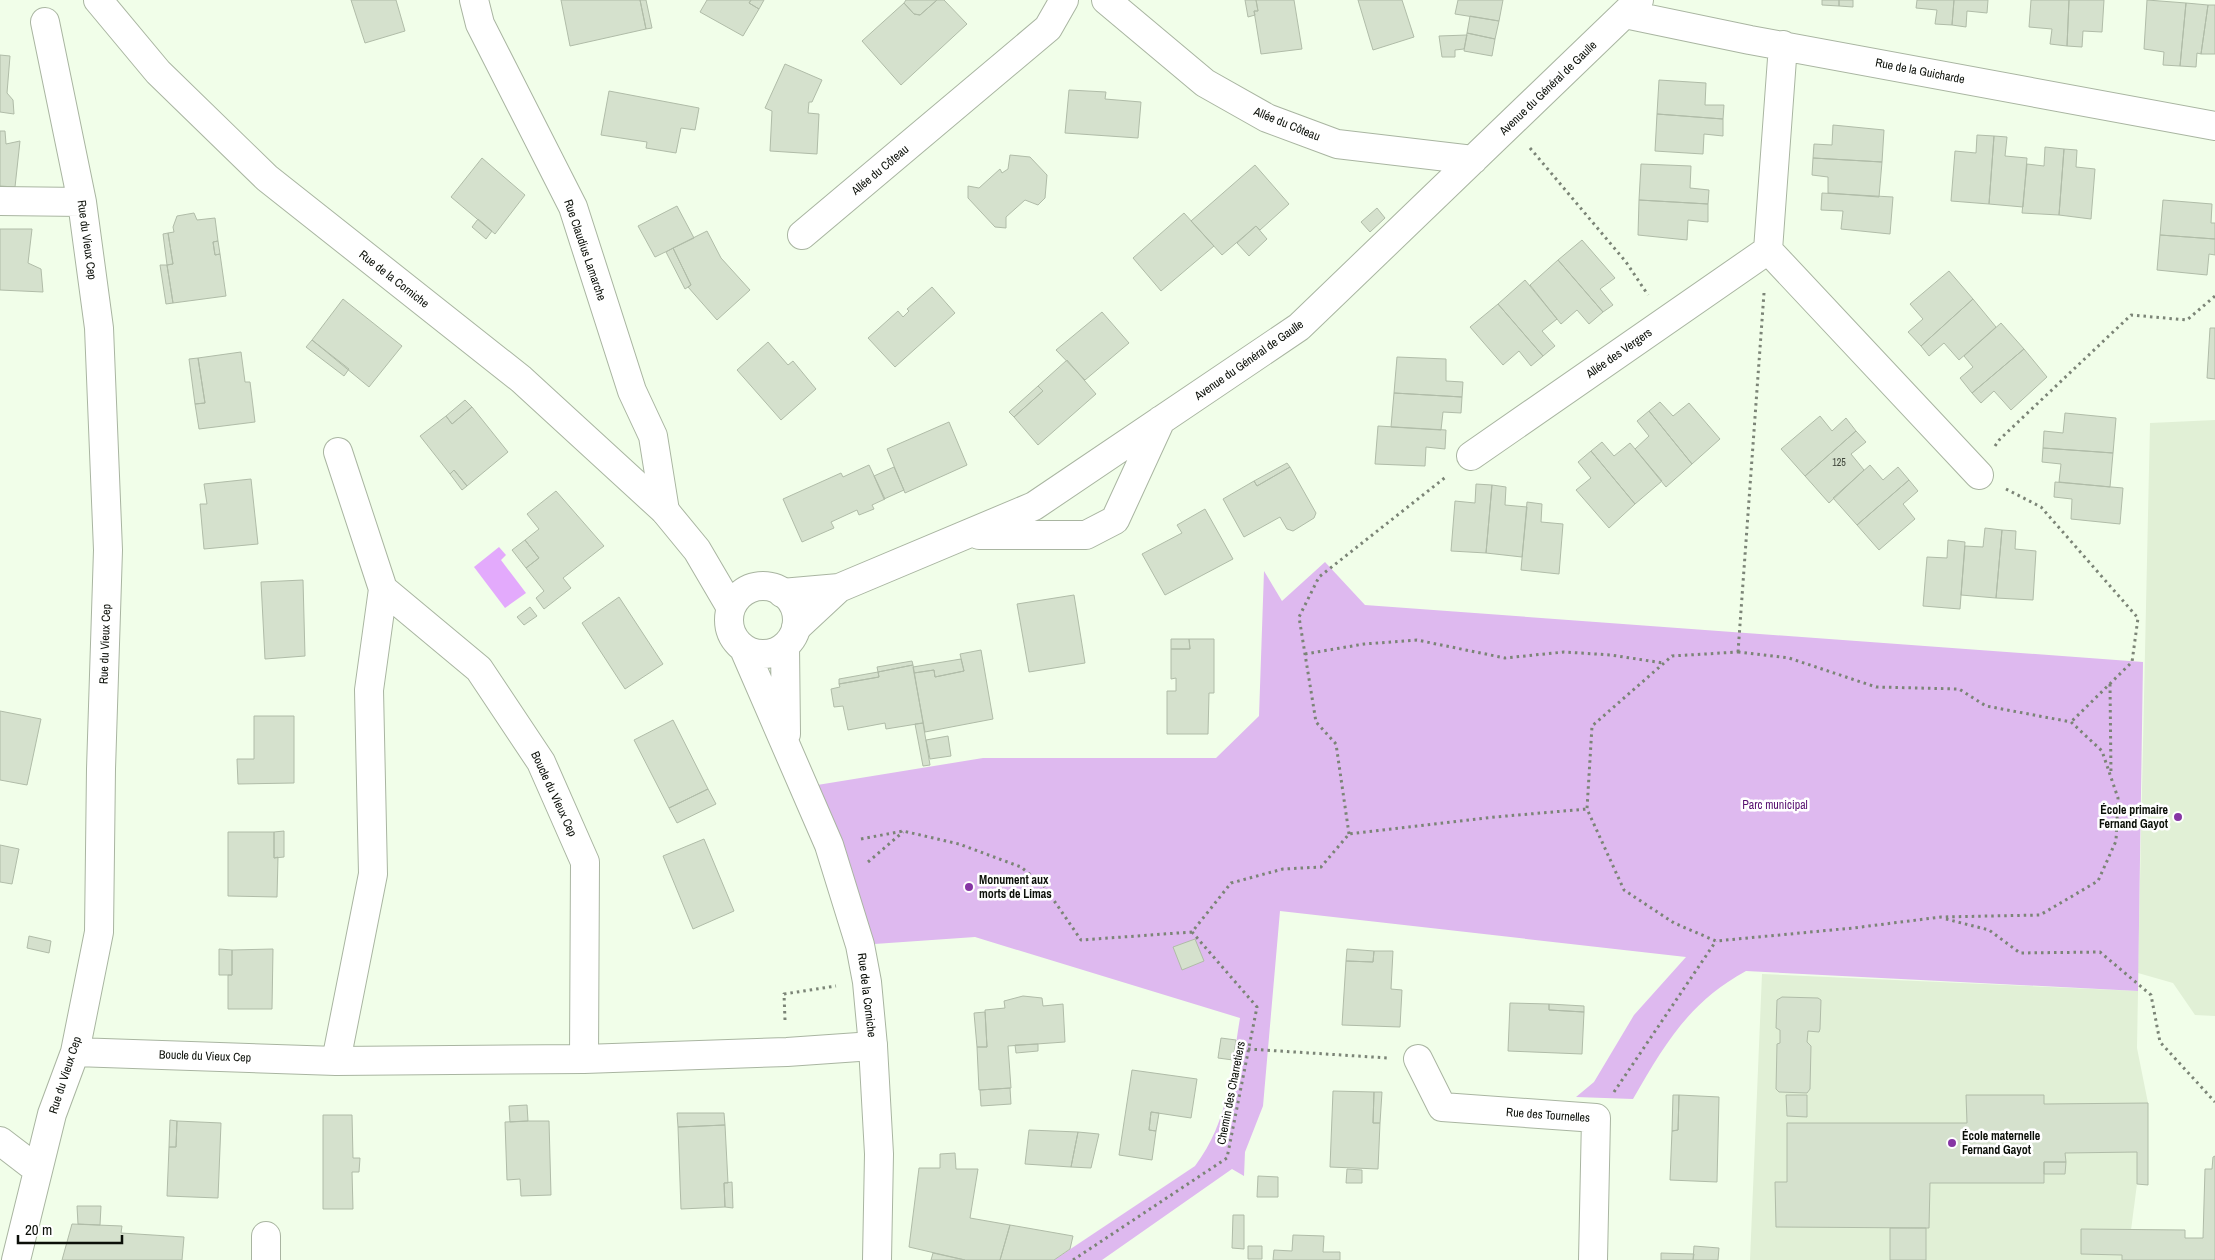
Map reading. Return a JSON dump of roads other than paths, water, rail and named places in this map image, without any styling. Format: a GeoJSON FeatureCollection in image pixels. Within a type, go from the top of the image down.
{"type":"FeatureCollection","features":[{"type":"Feature","properties":{"kind":"street","name":"Rue de la Corniche"},"geometry":{"type":"LineString","coordinates":[[98,0],[158,72],[267,178],[521,379],[664,511],[697,550],[731,608],[728,619],[730,631],[735,641],[744,649],[829,845],[860,946],[867,982],[873,1046],[878,1154],[877,1260]]}},
{"type":"Feature","properties":{"kind":"street","name":"Rue Claudius Lamarche"},"geometry":{"type":"LineString","coordinates":[[474,0],[480,24],[573,207],[632,391],[653,436],[664,511]]}},
{"type":"Feature","properties":{"kind":"street","name":"Allée du Côteau"},"geometry":{"type":"LineString","coordinates":[[802,235],[1048,28],[1064,0]]}},
{"type":"Feature","properties":{"kind":"street","name":"Allée du Côteau"},"geometry":{"type":"LineString","coordinates":[[1106,0],[1205,83],[1267,118],[1337,144],[1473,160]]}},
{"type":"Feature","properties":{"kind":"street","name":"Avenue du Général de Gaulle"},"geometry":{"type":"LineString","coordinates":[[782,593],[839,588],[1034,506],[1299,327],[1632,7]]}},
{"type":"Feature","properties":{"kind":"street","name":"Rue de la Guicharde"},"geometry":{"type":"LineString","coordinates":[[1632,7],[1783,46],[2215,126]]}},
{"type":"Feature","properties":{"kind":"street","name":"Rue du Vieux Cep"},"geometry":{"type":"LineString","coordinates":[[16,1260],[52,1114],[74,1052],[98,932],[108,550],[99,328],[82,202],[45,22]]}},
{"type":"Feature","properties":{"kind":"street"},"geometry":{"type":"LineString","coordinates":[[1783,46],[1768,250],[1979,476]]}},
{"type":"Feature","properties":{"kind":"street"},"geometry":{"type":"LineString","coordinates":[[0,201],[82,202]]}},
{"type":"Feature","properties":{"kind":"street","name":"Allée des Vergers"},"geometry":{"type":"LineString","coordinates":[[1471,456],[1768,250]]}},
{"type":"Feature","properties":{"kind":"street"},"geometry":{"type":"LineString","coordinates":[[965,535],[1086,535],[1115,520],[1161,420]]}},
{"type":"Feature","properties":{"kind":"street"},"geometry":{"type":"LineString","coordinates":[[336,1061],[373,874],[369,690],[383,589],[338,452]]}},
{"type":"Feature","properties":{"kind":"street","name":"Rue de la Corniche"},"geometry":{"type":"LineString","coordinates":[[697,550],[756,587],[766,586],[782,593],[795,608],[790,637],[786,743]]}},
{"type":"Feature","properties":{"kind":"street"},"geometry":{"type":"LineString","coordinates":[[731,608],[737,598],[745,591],[756,587]]}},
{"type":"Feature","properties":{"kind":"street","name":"Avenue du Général de Gaulle"},"geometry":{"type":"LineString","coordinates":[[790,637],[839,588]]}},
{"type":"Feature","properties":{"kind":"street","name":"Boucle du Vieux Cep"},"geometry":{"type":"LineString","coordinates":[[383,589],[479,669],[541,762],[585,862],[584,1059]]}},
{"type":"Feature","properties":{"kind":"street"},"geometry":{"type":"LineString","coordinates":[[744,649],[753,654],[776,652],[790,637]]}},
{"type":"Feature","properties":{"kind":"street","name":"Boucle du Vieux Cep"},"geometry":{"type":"LineString","coordinates":[[74,1052],[336,1061],[584,1059],[786,1052],[873,1046]]}},
{"type":"Feature","properties":{"kind":"street","name":"Rue des Tournelles"},"geometry":{"type":"LineString","coordinates":[[1418,1060],[1442,1107],[1596,1118],[1593,1260]]}},
{"type":"Feature","properties":{"kind":"street"},"geometry":{"type":"LineString","coordinates":[[0,1141],[38,1170]]}},
{"type":"Feature","properties":{"kind":"place","name":"École primaire Fernand Gayot"},"geometry":{"type":"Point","coordinates":[2178,817]}},
{"type":"Feature","properties":{"kind":"place","name":"Monument aux morts de Limas"},"geometry":{"type":"Point","coordinates":[969,887]}},
{"type":"Feature","properties":{"kind":"place","name":"École maternelle Fernand Gayot"},"geometry":{"type":"Point","coordinates":[1952,1143]}},
{"type":"Feature","properties":{"kind":"park label","name":"Parc municipal"},"geometry":{"type":"Point","coordinates":[1775,805]}}]}
